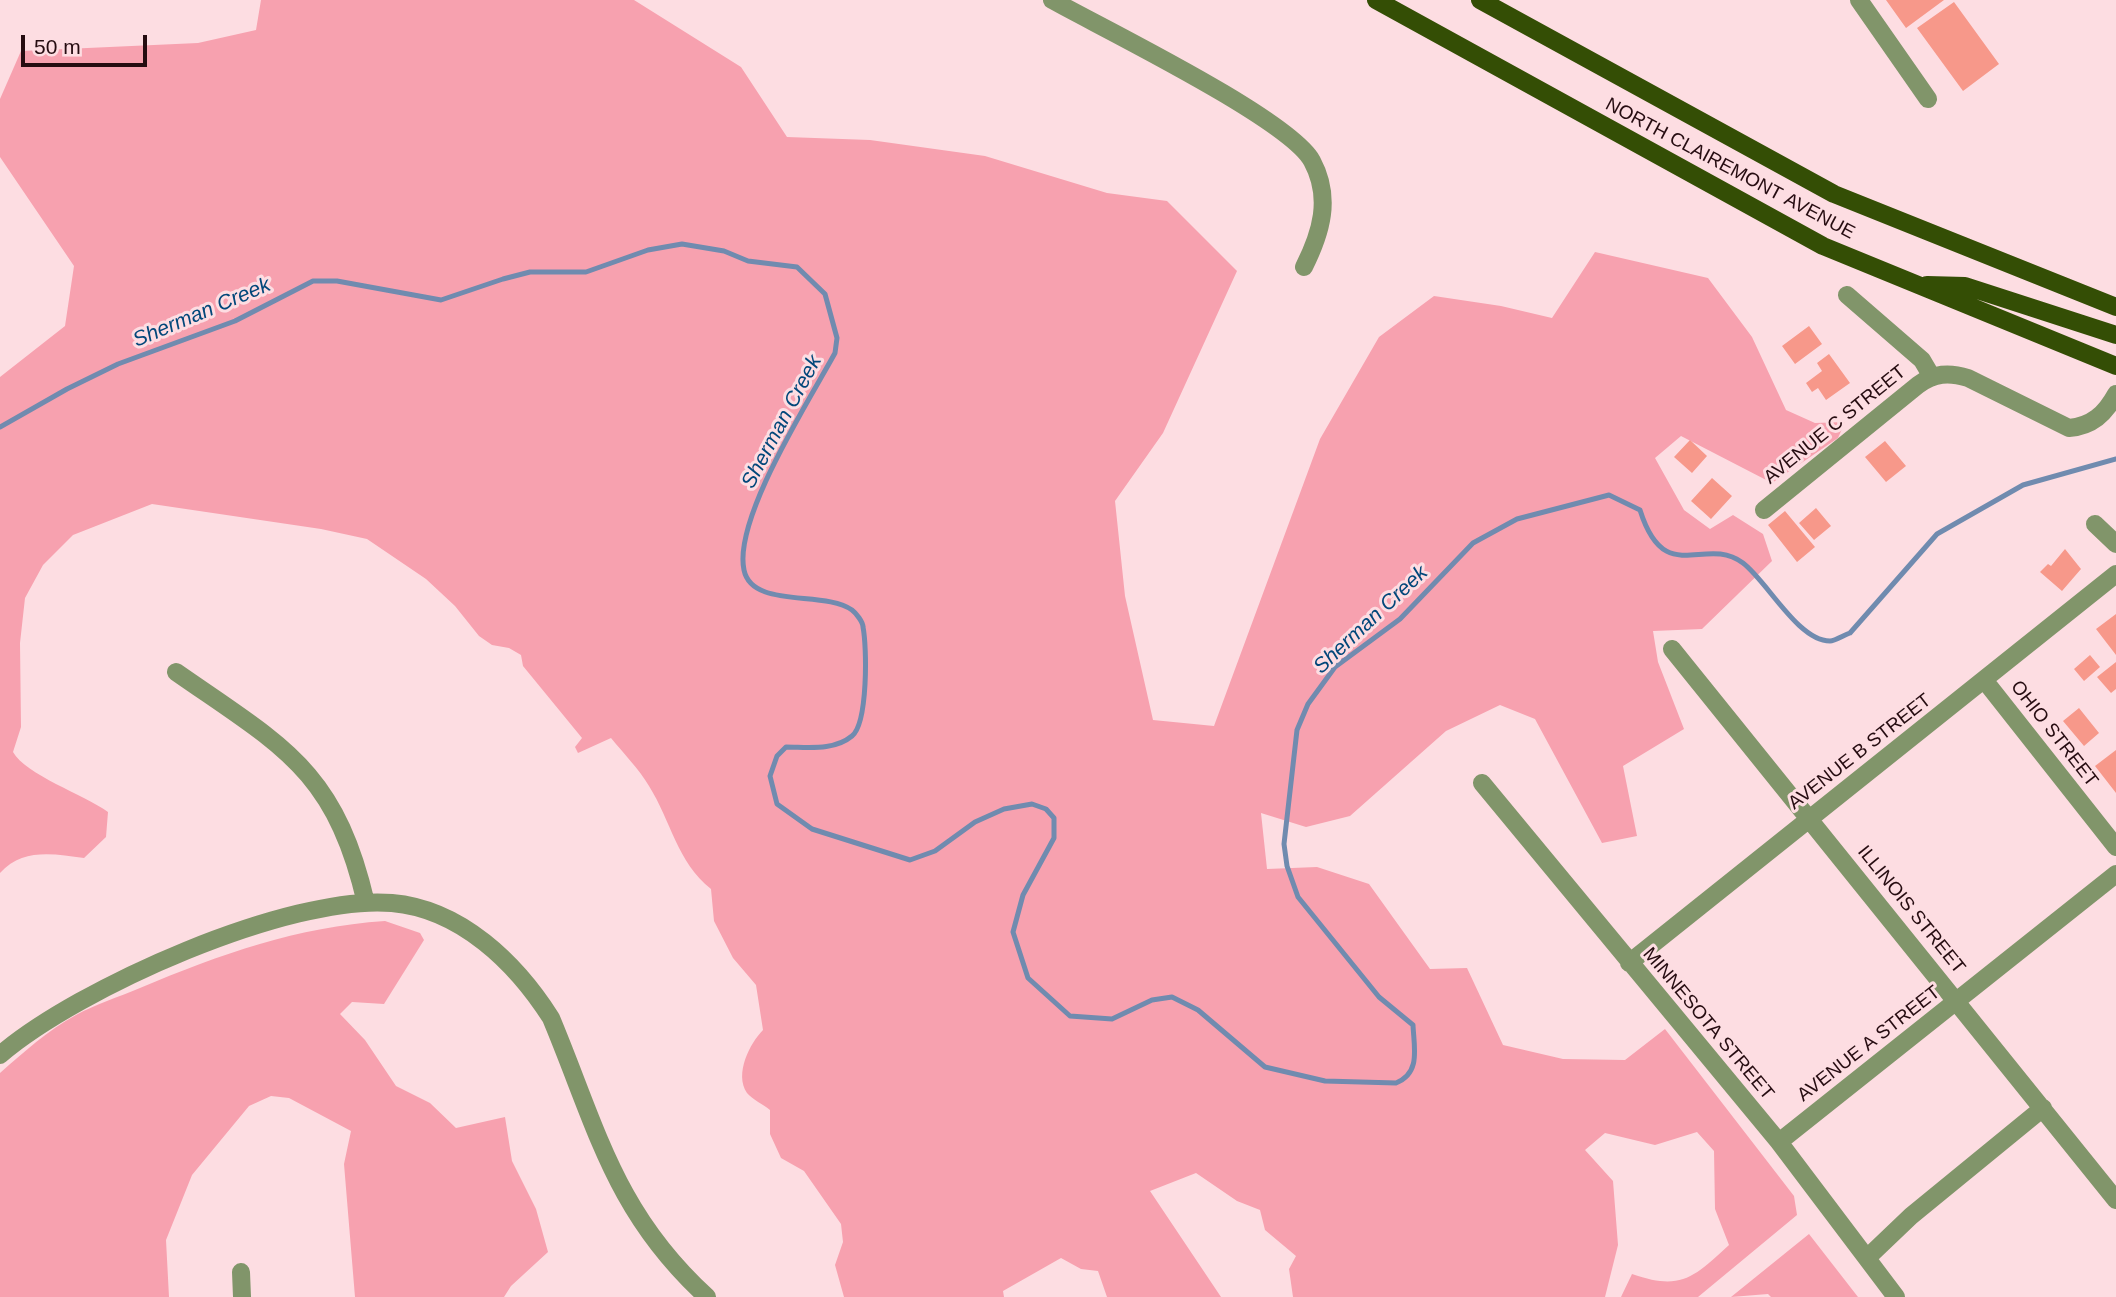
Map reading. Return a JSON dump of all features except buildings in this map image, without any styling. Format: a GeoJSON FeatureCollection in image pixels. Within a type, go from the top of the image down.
{"type":"FeatureCollection","features":[{"type":"Feature","properties":{"kind":"main road","name":"NORTH CLAIREMONT AVENUE"},"geometry":{"type":"LineString","coordinates":[[1376,0],[1823,246],[2116,366]]}},
{"type":"Feature","properties":{"kind":"main road","name":"NORTH CLAIREMONT AVENUE"},"geometry":{"type":"LineString","coordinates":[[1480,0],[1834,194],[2116,307]]}},
{"type":"Feature","properties":{"kind":"main road"},"geometry":{"type":"LineString","coordinates":[[1917,285],[1965,286],[2116,335]]}},
{"type":"Feature","properties":{"kind":"street"},"geometry":{"type":"LineString","coordinates":[[1052,0],[1227,97],[1301,144],[1321,182],[1323,214],[1320,235],[1304,267]]}},
{"type":"Feature","properties":{"kind":"street"},"geometry":{"type":"LineString","coordinates":[[1859,0],[1928,99]]}},
{"type":"Feature","properties":{"kind":"street"},"geometry":{"type":"LineString","coordinates":[[1847,295],[1922,360],[1932,377]]}},
{"type":"Feature","properties":{"kind":"street","name":"AVENUE C STREET"},"geometry":{"type":"LineString","coordinates":[[1764,510],[1932,377],[1945,373],[1968,378],[2069,428],[2080,427],[2098,418],[2116,394]]}},
{"type":"Feature","properties":{"kind":"street"},"geometry":{"type":"LineString","coordinates":[[2095,524],[2116,544]]}},
{"type":"Feature","properties":{"kind":"street","name":"AVENUE B STREET"},"geometry":{"type":"LineString","coordinates":[[1629,963],[1808,818],[1985,681],[2116,573]]}},
{"type":"Feature","properties":{"kind":"street","name":"ILLINOIS STREET"},"geometry":{"type":"LineString","coordinates":[[1671,649],[1958,1001],[2116,1200]]}},
{"type":"Feature","properties":{"kind":"street"},"geometry":{"type":"LineString","coordinates":[[176,672],[268,736],[316,780],[344,830],[366,903]]}},
{"type":"Feature","properties":{"kind":"street","name":"OHIO STREET"},"geometry":{"type":"LineString","coordinates":[[1985,681],[2116,847]]}},
{"type":"Feature","properties":{"kind":"street","name":"MINNESOTA STREET"},"geometry":{"type":"LineString","coordinates":[[1482,783],[1779,1142],[1896,1297]]}},
{"type":"Feature","properties":{"kind":"street","name":"AVENUE A STREET"},"geometry":{"type":"LineString","coordinates":[[1779,1142],[2116,874]]}},
{"type":"Feature","properties":{"kind":"street"},"geometry":{"type":"LineString","coordinates":[[0,1055],[46,1020],[87,997],[171,959],[266,923],[319,909],[366,903],[393,903],[435,914],[490,946],[517,971],[551,1018],[607,1164],[628,1203],[656,1243],[707,1297]]}},
{"type":"Feature","properties":{"kind":"street"},"geometry":{"type":"LineString","coordinates":[[1867,1258],[1912,1216],[2043,1108]]}},
{"type":"Feature","properties":{"kind":"street"},"geometry":{"type":"LineString","coordinates":[[241,1272],[242,1297]]}},
{"type":"Feature","properties":{"kind":"shaded area"},"geometry":{"type":"Polygon","coordinates":[[[261,0],[634,0],[741,67],[787,137],[870,140],[985,156],[1107,193],[1167,201],[1237,271],[1163,433],[1115,501],[1125,596],[1153,720],[1214,726],[1320,439],[1379,337],[1434,296],[1501,306],[1552,318],[1595,252],[1708,278],[1752,337],[1786,410],[1815,423],[1845,422],[1838,438],[1772,483],[1681,436],[1655,458],[1684,510],[1710,529],[1733,515],[1763,534],[1772,561],[1702,629],[1653,631],[1658,662],[1684,729],[1623,766],[1637,836],[1602,843],[1535,719],[1500,705],[1446,731],[1350,816],[1306,827],[1261,813],[1267,869],[1317,867],[1369,884],[1430,969],[1467,968],[1503,1045],[1563,1059],[1625,1060],[1665,1029],[1794,1196],[1797,1215],[1698,1297],[1621,1297],[1632,1274],[1649,1279],[1675,1281],[1706,1266],[1729,1245],[1715,1209],[1714,1151],[1697,1132],[1655,1145],[1605,1133],[1585,1150],[1613,1181],[1618,1245],[1605,1297],[1293,1297],[1289,1269],[1296,1256],[1265,1230],[1260,1210],[1237,1201],[1196,1173],[1150,1191],[1221,1297],[1107,1297],[1098,1271],[1081,1269],[1061,1258],[1003,1291],[1004,1297],[844,1297],[835,1265],[843,1242],[841,1224],[804,1171],[781,1158],[770,1134],[770,1110],[749,1095],[743,1085],[745,1059],[763,1030],[756,985],[733,958],[714,921],[711,889],[699,878],[682,854],[657,799],[645,780],[611,738],[578,753],[575,747],[582,738],[523,666],[521,655],[509,648],[492,645],[479,636],[455,606],[426,579],[367,539],[321,529],[152,504],[73,535],[43,565],[25,598],[20,643],[21,727],[13,752],[30,769],[108,812],[106,837],[84,858],[50,854],[29,856],[9,865],[0,873],[0,377],[65,326],[74,266],[0,157],[0,99],[21,51],[198,43],[256,30],[261,0]]]}},
{"type":"Feature","properties":{"kind":"shaded area"},"geometry":{"type":"Polygon","coordinates":[[[385,921],[420,933],[424,940],[384,1004],[352,1002],[340,1014],[365,1040],[396,1086],[430,1103],[456,1128],[505,1117],[512,1161],[536,1209],[548,1252],[511,1286],[504,1297],[355,1297],[344,1164],[351,1131],[289,1098],[271,1096],[249,1106],[192,1175],[166,1240],[169,1297],[0,1297],[0,1073],[46,1034],[76,1015],[170,976],[230,953],[290,936],[385,921]]]}},
{"type":"Feature","properties":{"kind":"shaded area"},"geometry":{"type":"Polygon","coordinates":[[[1809,1234],[1858,1297],[1771,1297],[1768,1294],[1731,1297],[1809,1234]]]}},
{"type":"Feature","properties":{"kind":"waterway","name":"Sherman Creek"},"geometry":{"type":"LineString","coordinates":[[0,427],[118,364],[235,321],[313,281],[337,281],[441,300],[530,272],[586,272],[648,250],[682,244],[724,251],[748,261],[797,267],[825,294],[837,338],[835,353],[792,428],[761,491],[744,548],[744,570],[750,582],[760,590],[774,595],[840,604],[854,611],[863,625],[865,684],[861,716],[852,736],[829,746],[786,747],[777,756],[770,776],[777,804],[812,829],[910,860],[935,851],[975,822],[1004,809],[1032,804],[1046,809],[1054,818],[1054,838],[1023,895],[1013,932],[1028,978],[1070,1016],[1112,1019],[1152,1000],[1172,997],[1198,1010],[1265,1067],[1325,1081],[1396,1083],[1404,1079],[1413,1066],[1413,1025],[1379,997],[1298,897],[1287,866],[1284,844],[1297,730],[1308,704],[1335,667],[1400,619],[1473,543],[1517,519],[1609,495],[1640,510],[1650,534],[1661,548],[1673,554],[1728,556],[1743,563],[1806,631],[1818,638],[1832,641],[1850,633],[1937,534],[2023,485],[2116,459]]}}]}
